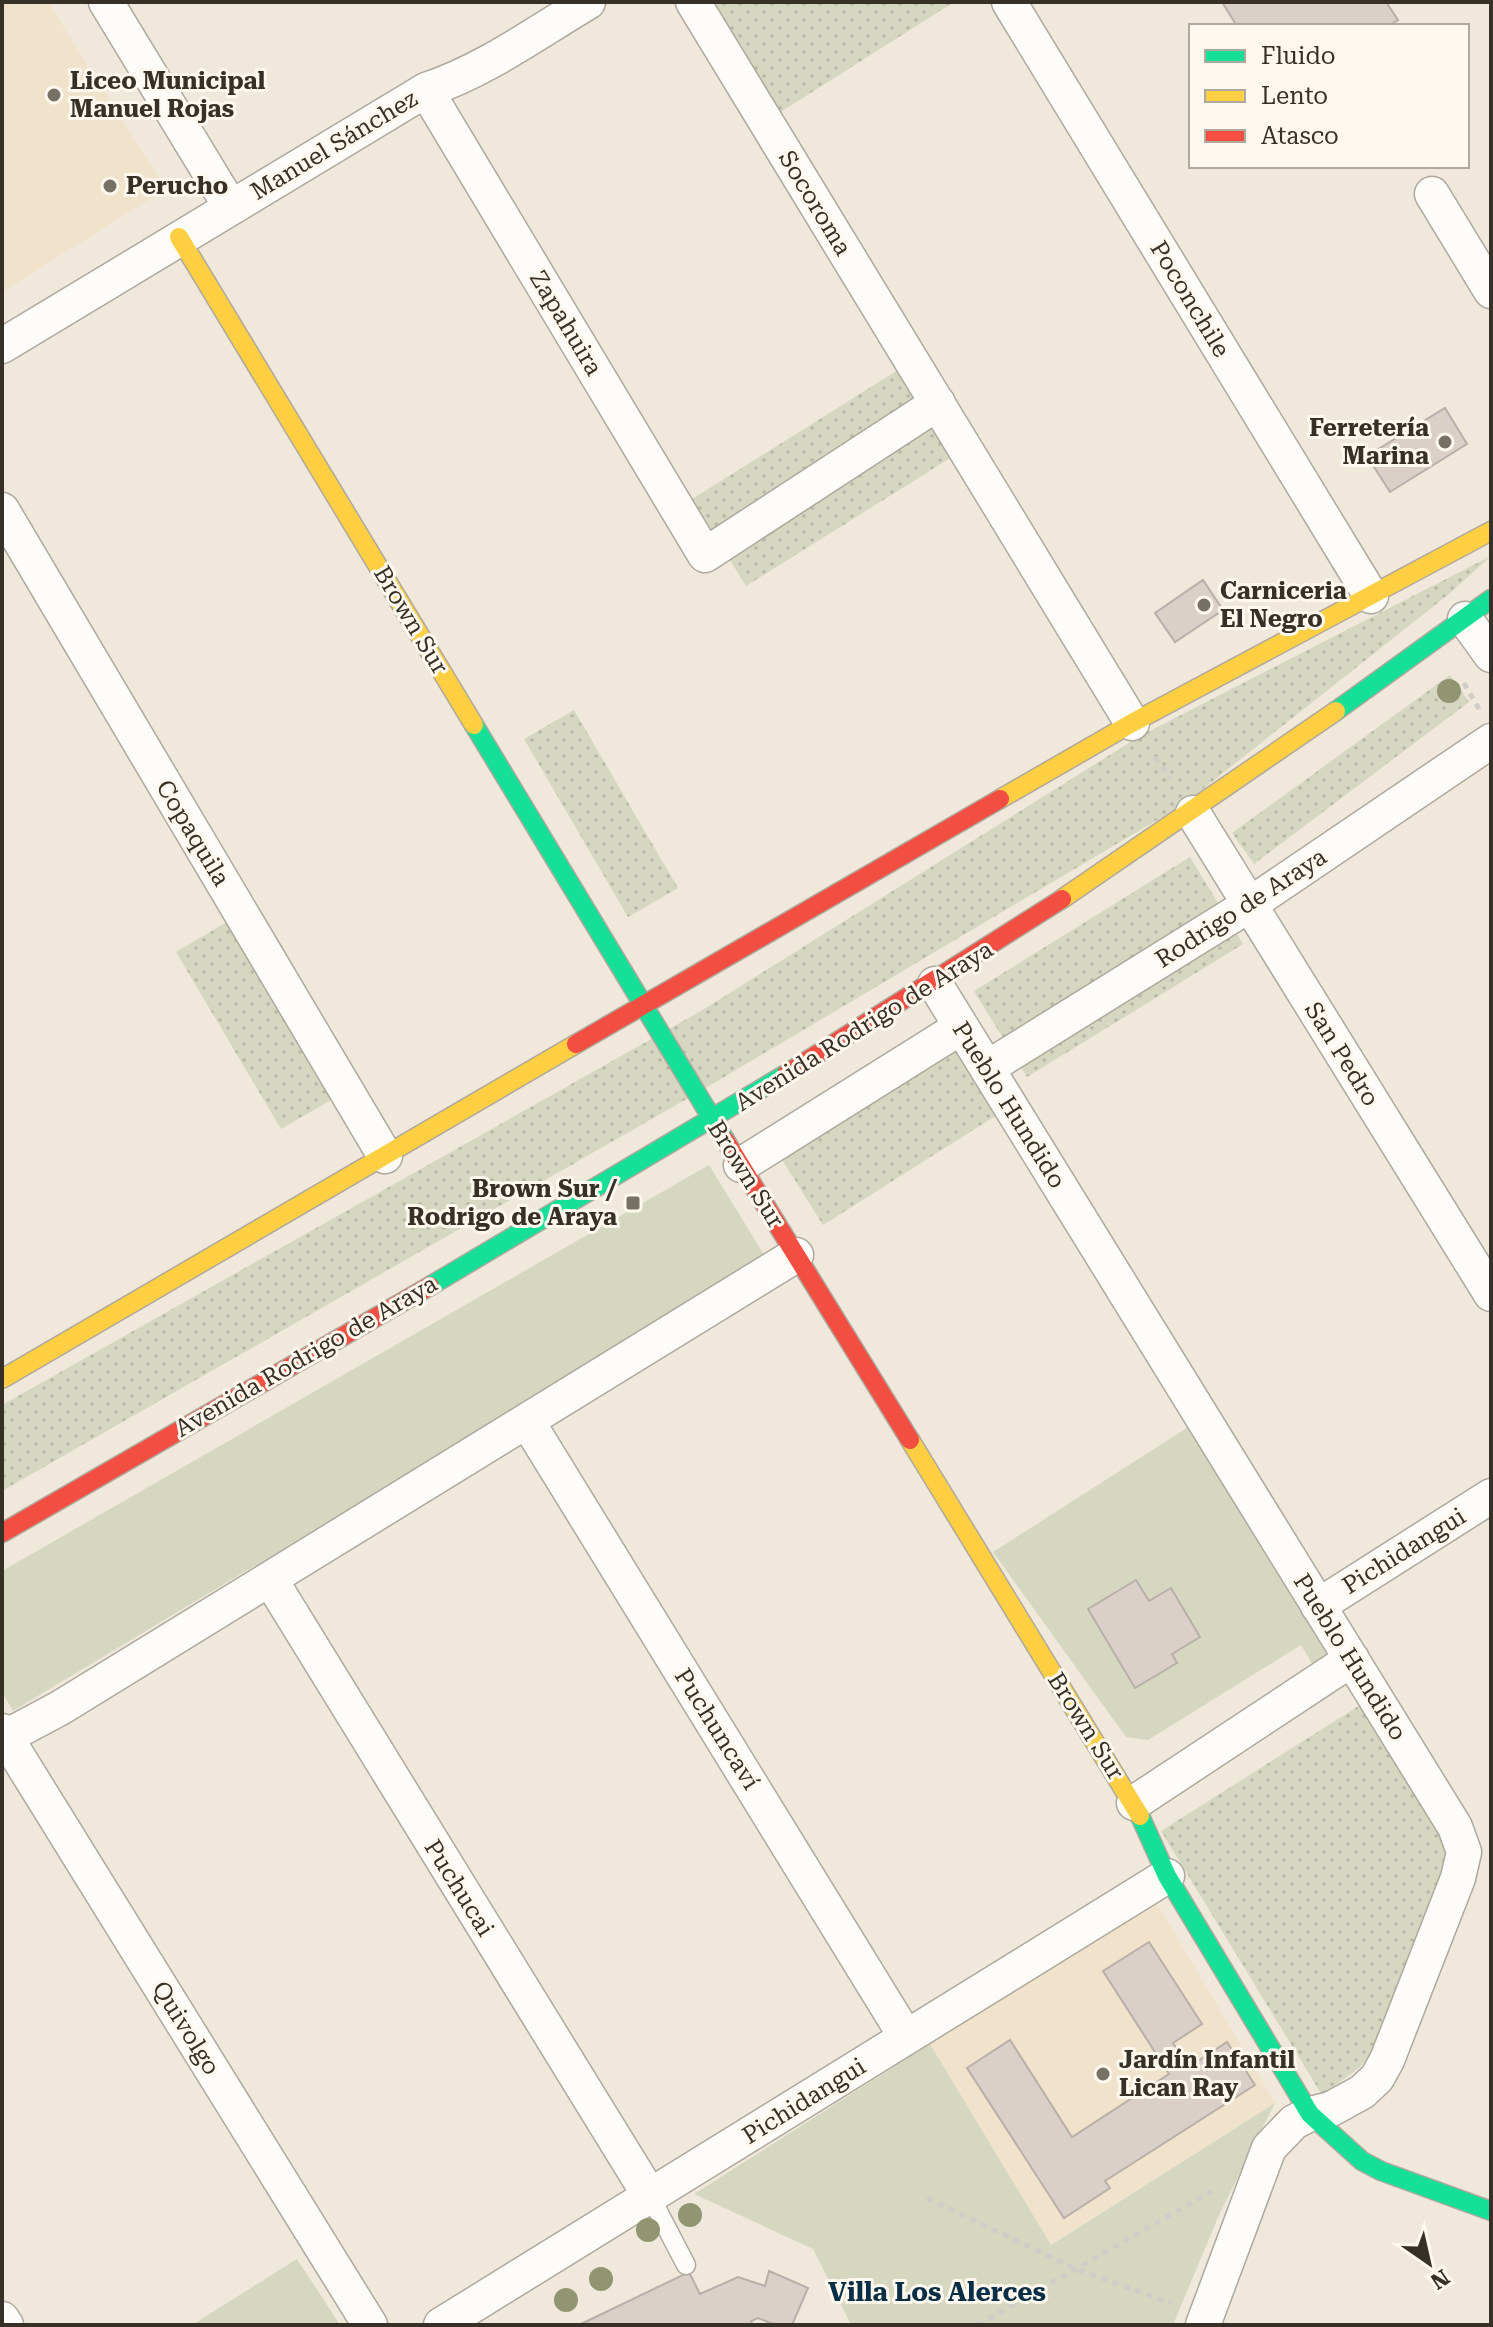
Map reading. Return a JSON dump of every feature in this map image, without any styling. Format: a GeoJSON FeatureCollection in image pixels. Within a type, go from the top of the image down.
{"type":"FeatureCollection","features":[{"type":"Feature","properties":{"kind":"main road","name":"Brown Sur"},"geometry":{"type":"LineString","coordinates":[[179,237],[713,1121],[1134,1803],[1167,1876],[1310,2114],[1362,2161],[1381,2171],[1491,2211]]}},
{"type":"Feature","properties":{"kind":"main road"},"geometry":{"type":"LineString","coordinates":[[2,1379],[1132,723],[1491,531]]}},
{"type":"Feature","properties":{"kind":"main road","name":"Avenida Rodrigo de Araya"},"geometry":{"type":"LineString","coordinates":[[2,1533],[713,1121],[935,984],[1193,813],[1478,609]]}},
{"type":"Feature","properties":{"kind":"street"},"geometry":{"type":"LineString","coordinates":[[106,2],[230,206]]}},
{"type":"Feature","properties":{"kind":"street","name":"Manuel Sánchez"},"geometry":{"type":"LineString","coordinates":[[2,346],[426,90],[454,81],[482,66],[588,2]]}},
{"type":"Feature","properties":{"kind":"street","name":"Socoroma"},"geometry":{"type":"LineString","coordinates":[[693,2],[1132,723]]}},
{"type":"Feature","properties":{"kind":"street","name":"Poconchile"},"geometry":{"type":"LineString","coordinates":[[1009,2],[1371,596]]}},
{"type":"Feature","properties":{"kind":"street","name":"Zapahuira"},"geometry":{"type":"LineString","coordinates":[[426,90],[705,555],[938,403]]}},
{"type":"Feature","properties":{"kind":"street"},"geometry":{"type":"LineString","coordinates":[[1432,194],[1491,291]]}},
{"type":"Feature","properties":{"kind":"street","name":"Copaquila"},"geometry":{"type":"LineString","coordinates":[[2,510],[385,1156]]}},
{"type":"Feature","properties":{"kind":"street"},"geometry":{"type":"LineString","coordinates":[[1478,609],[1491,655]]}},
{"type":"Feature","properties":{"kind":"street","name":"Rodrigo de Araya"},"geometry":{"type":"LineString","coordinates":[[987,1068],[1249,905],[1491,741]]}},
{"type":"Feature","properties":{"kind":"street","name":"San Pedro"},"geometry":{"type":"LineString","coordinates":[[1193,813],[1491,1294]]}},
{"type":"Feature","properties":{"kind":"street","name":"Pueblo Hundido"},"geometry":{"type":"LineString","coordinates":[[935,984],[1455,1827],[1464,1852],[1458,1878],[1382,2069],[1377,2078],[1355,2096],[1331,2109],[1294,2122],[1279,2135],[1261,2162],[1204,2320]]}},
{"type":"Feature","properties":{"kind":"street"},"geometry":{"type":"LineString","coordinates":[[741,1165],[961,1027]]}},
{"type":"Feature","properties":{"kind":"street"},"geometry":{"type":"LineString","coordinates":[[3,1736],[60,1708],[796,1255]]}},
{"type":"Feature","properties":{"kind":"street","name":"Puchuncaví"},"geometry":{"type":"LineString","coordinates":[[527,1421],[906,2037]]}},
{"type":"Feature","properties":{"kind":"street","name":"Pichidangui"},"geometry":{"type":"LineString","coordinates":[[1318,1606],[1491,1496]]}},
{"type":"Feature","properties":{"kind":"street","name":"Puchucai"},"geometry":{"type":"LineString","coordinates":[[270,1579],[650,2196]]}},
{"type":"Feature","properties":{"kind":"street"},"geometry":{"type":"LineString","coordinates":[[1134,1803],[1352,1659]]}},
{"type":"Feature","properties":{"kind":"street","name":"Quivolgo"},"geometry":{"type":"LineString","coordinates":[[3,1736],[370,2325]]}},
{"type":"Feature","properties":{"kind":"street","name":"Pichidangui"},"geometry":{"type":"LineString","coordinates":[[441,2325],[1167,1876]]}},
{"type":"Feature","properties":{"kind":"street"},"geometry":{"type":"LineString","coordinates":[[2,2319],[6,2325]]}},
{"type":"Feature","properties":{"kind":"lane"},"geometry":{"type":"LineString","coordinates":[[650,2196],[686,2265]]}},
{"type":"Feature","properties":{"kind":"path"},"geometry":{"type":"LineString","coordinates":[[1132,723],[1193,813]]}},
{"type":"Feature","properties":{"kind":"path"},"geometry":{"type":"LineString","coordinates":[[978,2325],[1261,2162]]}},
{"type":"Feature","properties":{"kind":"path"},"geometry":{"type":"LineString","coordinates":[[927,2198],[1076,2269],[1204,2320]]}},
{"type":"Feature","properties":{"kind":"shaded area","name":"Liceo Municipal Manuel Rojas"},"geometry":{"type":"Polygon","coordinates":[[[2,2],[48,2],[166,189],[2,292],[2,2]]]}},
{"type":"Feature","properties":{"kind":"shaded area","name":"Jardín Infantil Lican Ray"},"geometry":{"type":"Polygon","coordinates":[[[1155,1900],[1275,2103],[1050,2245],[930,2044],[1155,1900]]]}},
{"type":"Feature","properties":{"kind":"green space"},"geometry":{"type":"Polygon","coordinates":[[[708,2],[954,2],[776,115],[708,2]]]}},
{"type":"Feature","properties":{"kind":"green space"},"geometry":{"type":"Polygon","coordinates":[[[898,370],[952,457],[746,586],[692,499],[898,370]]]}},
{"type":"Feature","properties":{"kind":"green space"},"geometry":{"type":"Polygon","coordinates":[[[1491,556],[1449,594],[1184,804],[704,1089],[2,1491],[2,1405],[701,1011],[1140,736],[1491,556]]]}},
{"type":"Feature","properties":{"kind":"green space"},"geometry":{"type":"Polygon","coordinates":[[[1450,675],[1469,702],[1254,864],[1232,833],[1450,675]]]}},
{"type":"Feature","properties":{"kind":"green space"},"geometry":{"type":"Polygon","coordinates":[[[574,710],[678,888],[628,917],[524,739],[574,710]]]}},
{"type":"Feature","properties":{"kind":"green space"},"geometry":{"type":"Polygon","coordinates":[[[1190,857],[1243,944],[1027,1077],[974,991],[1190,857]]]}},
{"type":"Feature","properties":{"kind":"green space"},"geometry":{"type":"Polygon","coordinates":[[[227,922],[331,1100],[281,1129],[176,952],[227,922]]]}},
{"type":"Feature","properties":{"kind":"green space"},"geometry":{"type":"Polygon","coordinates":[[[955,1049],[997,1115],[823,1225],[781,1158],[955,1049]]]}},
{"type":"Feature","properties":{"kind":"green space"},"geometry":{"type":"Polygon","coordinates":[[[709,1165],[766,1258],[13,1711],[2,1692],[2,1571],[709,1165]]]}},
{"type":"Feature","properties":{"kind":"green space"},"geometry":{"type":"Polygon","coordinates":[[[1190,1426],[1333,1652],[1317,1672],[1301,1645],[1148,1740],[1126,1737],[993,1552],[1190,1426]]]}},
{"type":"Feature","properties":{"kind":"green space"},"geometry":{"type":"Polygon","coordinates":[[[1365,1702],[1447,1842],[1446,1875],[1377,2047],[1360,2067],[1322,2095],[1161,1831],[1365,1702]]]}},
{"type":"Feature","properties":{"kind":"green space"},"geometry":{"type":"Polygon","coordinates":[[[930,2044],[1051,2245],[1275,2103],[1219,2215],[1173,2325],[851,2325],[813,2249],[694,2194],[930,2044]]]}},
{"type":"Feature","properties":{"kind":"green space"},"geometry":{"type":"Polygon","coordinates":[[[297,2259],[340,2325],[192,2325],[297,2259]]]}},
{"type":"Feature","properties":{"kind":"building"},"geometry":{"type":"Polygon","coordinates":[[[1222,2],[1386,2],[1398,20],[1392,24],[1236,24],[1222,2]]]}},
{"type":"Feature","properties":{"kind":"building"},"geometry":{"type":"Polygon","coordinates":[[[1445,408],[1467,444],[1390,492],[1367,456],[1445,408]]]}},
{"type":"Feature","properties":{"kind":"building"},"geometry":{"type":"Polygon","coordinates":[[[1203,580],[1223,610],[1175,642],[1155,613],[1203,580]]]}},
{"type":"Feature","properties":{"kind":"building"},"geometry":{"type":"Polygon","coordinates":[[[1136,1580],[1149,1601],[1171,1588],[1200,1637],[1172,1654],[1177,1663],[1135,1688],[1088,1609],[1136,1580]]]}},
{"type":"Feature","properties":{"kind":"building"},"geometry":{"type":"Polygon","coordinates":[[[1149,1942],[1202,2024],[1173,2043],[1189,2067],[1227,2042],[1255,2085],[1105,2181],[1110,2188],[1064,2218],[967,2068],[1010,2040],[1072,2137],[1169,2074],[1103,1971],[1149,1942]]]}},
{"type":"Feature","properties":{"kind":"building"},"geometry":{"type":"Polygon","coordinates":[[[769,2271],[808,2288],[792,2325],[775,2325],[758,2318],[751,2321],[753,2325],[579,2325],[689,2272],[700,2294],[738,2277],[765,2286],[769,2271]]]}},
{"type":"Feature","properties":{"kind":"traffic: fast"},"geometry":{"type":"LineString","coordinates":[[1336,711],[1491,599]]}},
{"type":"Feature","properties":{"kind":"traffic: fast"},"geometry":{"type":"LineString","coordinates":[[474,725],[725,1140]]}},
{"type":"Feature","properties":{"kind":"traffic: fast"},"geometry":{"type":"LineString","coordinates":[[430,1286],[786,1074]]}},
{"type":"Feature","properties":{"kind":"traffic: fast"},"geometry":{"type":"LineString","coordinates":[[1140,1816],[1167,1876],[1310,2114],[1362,2161],[1381,2171],[1491,2211]]}},
{"type":"Feature","properties":{"kind":"traffic: slow"},"geometry":{"type":"LineString","coordinates":[[179,237],[474,725]]}},
{"type":"Feature","properties":{"kind":"traffic: slow"},"geometry":{"type":"LineString","coordinates":[[1000,799],[1132,723],[1491,531]]}},
{"type":"Feature","properties":{"kind":"traffic: slow"},"geometry":{"type":"LineString","coordinates":[[1062,899],[1336,711]]}},
{"type":"Feature","properties":{"kind":"traffic: slow"},"geometry":{"type":"LineString","coordinates":[[2,1379],[576,1044]]}},
{"type":"Feature","properties":{"kind":"traffic: slow"},"geometry":{"type":"LineString","coordinates":[[910,1440],[1140,1816]]}},
{"type":"Feature","properties":{"kind":"traffic: jam"},"geometry":{"type":"LineString","coordinates":[[576,1044],[1000,799]]}},
{"type":"Feature","properties":{"kind":"traffic: jam"},"geometry":{"type":"LineString","coordinates":[[786,1074],[1062,899]]}},
{"type":"Feature","properties":{"kind":"traffic: jam"},"geometry":{"type":"LineString","coordinates":[[725,1140],[910,1440]]}},
{"type":"Feature","properties":{"kind":"traffic: jam"},"geometry":{"type":"LineString","coordinates":[[2,1533],[430,1286]]}},
{"type":"Feature","properties":{"kind":"place","name":"Liceo Municipal Manuel Rojas"},"geometry":{"type":"Point","coordinates":[54,95]}},
{"type":"Feature","properties":{"kind":"place","name":"Perucho"},"geometry":{"type":"Point","coordinates":[110,186]}},
{"type":"Feature","properties":{"kind":"place","name":"Ferretería Marina"},"geometry":{"type":"Point","coordinates":[1445,442]}},
{"type":"Feature","properties":{"kind":"place","name":"Carniceria El Negro"},"geometry":{"type":"Point","coordinates":[1204,605]}},
{"type":"Feature","properties":{"kind":"place","name":"Brown Sur / Rodrigo de Araya"},"geometry":{"type":"Point","coordinates":[633,1203]}},
{"type":"Feature","properties":{"kind":"place","name":"Jardín Infantil Lican Ray"},"geometry":{"type":"Point","coordinates":[1103,2074]}},
{"type":"Feature","properties":{"kind":"district","name":"Villa Los Alerces"},"geometry":{"type":"Point","coordinates":[937,2292]}}]}
